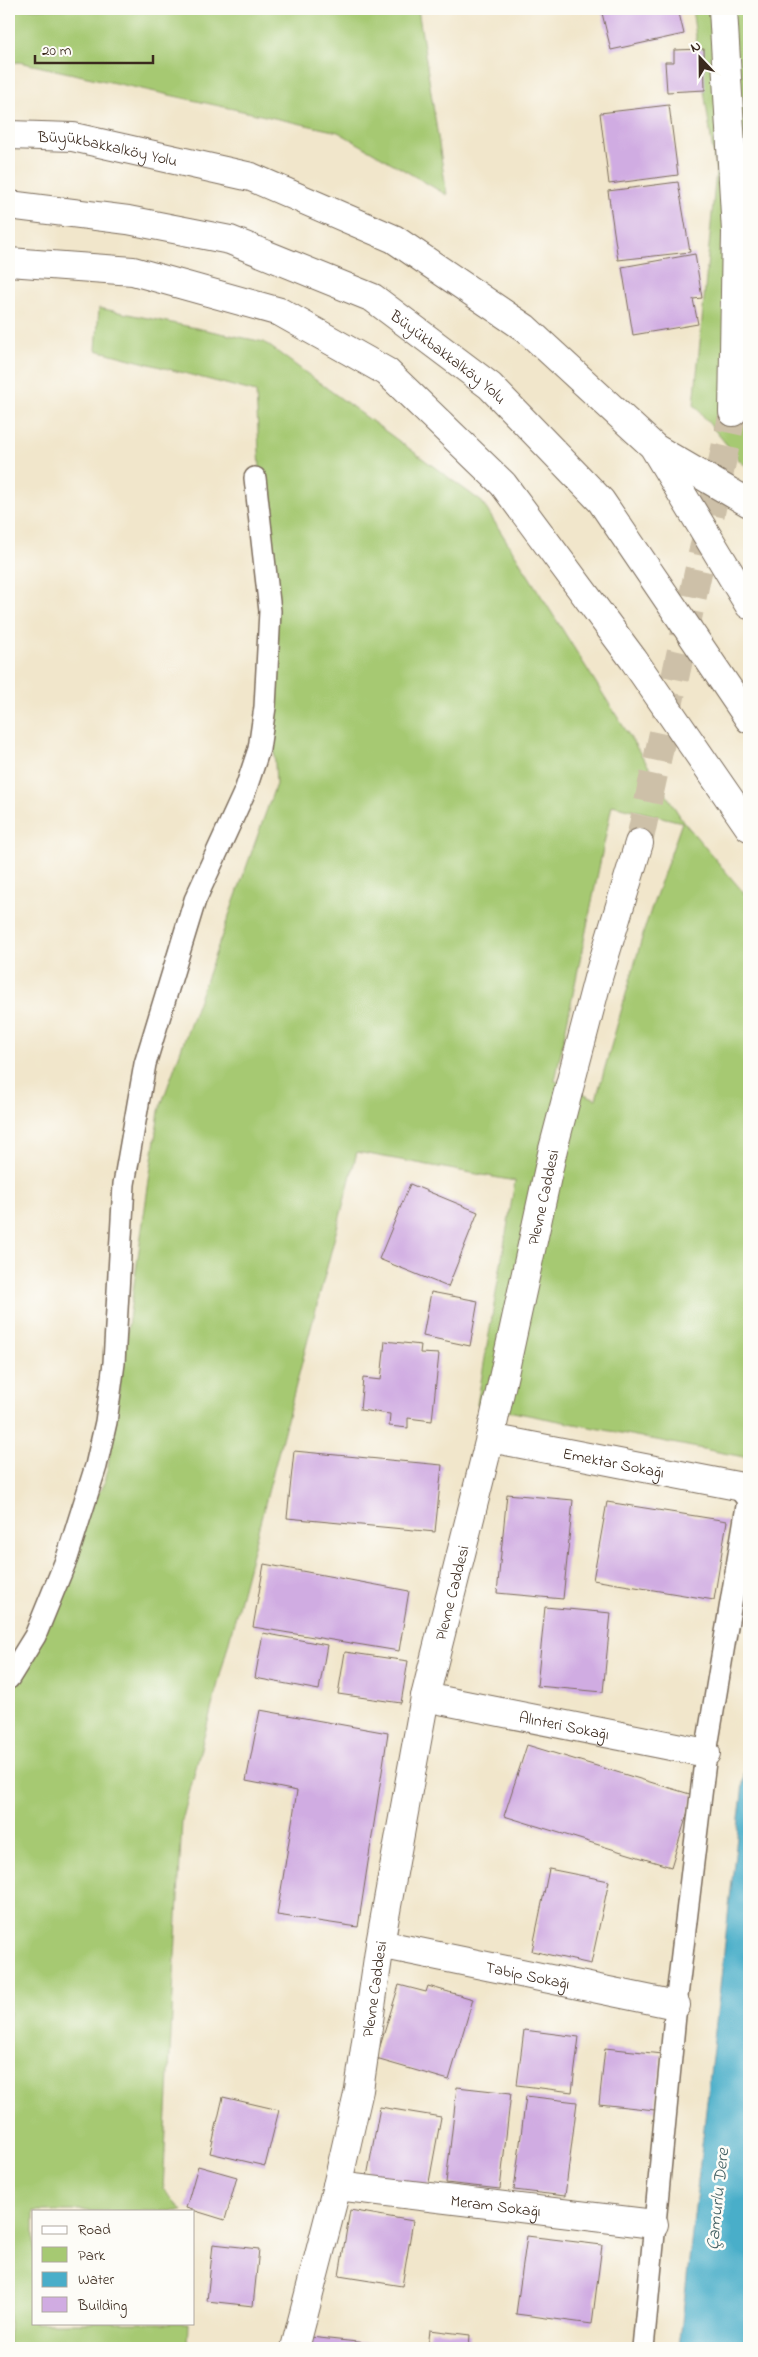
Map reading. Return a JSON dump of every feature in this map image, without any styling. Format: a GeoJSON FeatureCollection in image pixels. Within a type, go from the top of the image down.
{"type":"FeatureCollection","features":[{"type":"Feature","properties":{"kind":"main road"},"geometry":{"type":"LineString","coordinates":[[723,9],[736,232],[733,412]]}},
{"type":"Feature","properties":{"kind":"main road","name":"Büyükbakkalköy Yolu"},"geometry":{"type":"LineString","coordinates":[[9,135],[73,137],[252,177],[394,239],[525,328],[653,446],[749,605]]}},
{"type":"Feature","properties":{"kind":"main road","name":"Büyükbakkalköy Yolu"},"geometry":{"type":"LineString","coordinates":[[9,205],[128,220],[230,240],[374,298],[490,386],[601,501],[749,719]]}},
{"type":"Feature","properties":{"kind":"main road"},"geometry":{"type":"LineString","coordinates":[[9,262],[134,271],[280,312],[387,372],[503,484],[633,659],[749,827]]}},
{"type":"Feature","properties":{"kind":"main road"},"geometry":{"type":"LineString","coordinates":[[653,446],[749,502]]}},
{"type":"Feature","properties":{"kind":"main road","name":"Plevne Caddesi"},"geometry":{"type":"LineString","coordinates":[[294,2348],[337,2186],[359,2090],[380,1944],[425,1697],[490,1438],[555,1140],[598,978],[639,843]]}},
{"type":"Feature","properties":{"kind":"main road","name":"Emektar Sokağı"},"geometry":{"type":"LineString","coordinates":[[490,1438],[737,1486]]}},
{"type":"Feature","properties":{"kind":"main road","name":"Alınteri Sokağı"},"geometry":{"type":"LineString","coordinates":[[425,1697],[706,1753]]}},
{"type":"Feature","properties":{"kind":"main road","name":"Tabip Sokağı"},"geometry":{"type":"LineString","coordinates":[[380,1944],[676,2006]]}},
{"type":"Feature","properties":{"kind":"main road","name":"Meram Sokağı"},"geometry":{"type":"LineString","coordinates":[[337,2186],[654,2224]]}},
{"type":"Feature","properties":{"kind":"lane"},"geometry":{"type":"LineString","coordinates":[[9,1678],[38,1628],[67,1558],[96,1466],[106,1422],[114,1363],[124,1184],[145,1064],[195,900],[245,790],[260,748],[265,707],[270,611],[255,478]]}},
{"type":"Feature","properties":{"kind":"lane"},"geometry":{"type":"LineString","coordinates":[[643,2348],[676,2006],[706,1753],[748,1500],[737,1486]]}},
{"type":"Feature","properties":{"kind":"green space"},"geometry":{"type":"Polygon","coordinates":[[[9,9],[418,9],[447,195],[338,132],[19,62],[9,63],[9,9]]]}},
{"type":"Feature","properties":{"kind":"green space"},"geometry":{"type":"Polygon","coordinates":[[[692,9],[749,9],[749,468],[741,462],[694,405],[716,172],[692,9]]]}},
{"type":"Feature","properties":{"kind":"green space"},"geometry":{"type":"Polygon","coordinates":[[[99,308],[264,342],[482,502],[683,821],[749,899],[749,1458],[477,1405],[515,1181],[357,1152],[182,1821],[163,2189],[182,2210],[32,2210],[32,2324],[188,2324],[187,2348],[9,2348],[9,1666],[106,1479],[159,1111],[276,784],[256,392],[96,350],[99,308]],[[612,805],[555,1081],[596,1099],[646,924],[682,822],[612,805]]]}},
{"type":"Feature","properties":{"kind":"water","name":"Çamurlu Dere"},"geometry":{"type":"Polygon","coordinates":[[[749,1731],[749,2348],[679,2348],[749,1731]]]}},
{"type":"Feature","properties":{"kind":"building"},"geometry":{"type":"Polygon","coordinates":[[[601,9],[678,9],[684,34],[611,50],[601,9]]]}},
{"type":"Feature","properties":{"kind":"building"},"geometry":{"type":"Polygon","coordinates":[[[704,49],[705,90],[667,92],[665,62],[674,62],[674,50],[704,49]]]}},
{"type":"Feature","properties":{"kind":"building"},"geometry":{"type":"Polygon","coordinates":[[[669,105],[678,175],[609,184],[600,113],[669,105]]]}},
{"type":"Feature","properties":{"kind":"building"},"geometry":{"type":"Polygon","coordinates":[[[678,182],[690,252],[618,260],[608,191],[678,182]]]}},
{"type":"Feature","properties":{"kind":"building"},"geometry":{"type":"Polygon","coordinates":[[[695,254],[702,298],[693,299],[698,324],[633,335],[622,267],[695,254]]]}},
{"type":"Feature","properties":{"kind":"building"},"geometry":{"type":"Polygon","coordinates":[[[410,1184],[478,1212],[448,1287],[379,1259],[410,1184]]]}},
{"type":"Feature","properties":{"kind":"building"},"geometry":{"type":"Polygon","coordinates":[[[431,1292],[478,1301],[470,1346],[423,1336],[431,1292]]]}},
{"type":"Feature","properties":{"kind":"building"},"geometry":{"type":"Polygon","coordinates":[[[385,1341],[421,1345],[420,1353],[439,1354],[432,1421],[408,1418],[408,1428],[389,1426],[390,1414],[360,1410],[363,1378],[381,1380],[385,1341]]]}},
{"type":"Feature","properties":{"kind":"building"},"geometry":{"type":"Polygon","coordinates":[[[294,1451],[442,1465],[435,1532],[287,1518],[294,1451]]]}},
{"type":"Feature","properties":{"kind":"building"},"geometry":{"type":"Polygon","coordinates":[[[507,1494],[573,1500],[563,1599],[497,1593],[507,1494]]]}},
{"type":"Feature","properties":{"kind":"building"},"geometry":{"type":"Polygon","coordinates":[[[607,1502],[727,1521],[714,1600],[593,1580],[607,1502]]]}},
{"type":"Feature","properties":{"kind":"building"},"geometry":{"type":"Polygon","coordinates":[[[264,1564],[409,1591],[399,1651],[253,1627],[264,1564]]]}},
{"type":"Feature","properties":{"kind":"building"},"geometry":{"type":"Polygon","coordinates":[[[545,1607],[611,1613],[603,1692],[537,1686],[545,1607]]]}},
{"type":"Feature","properties":{"kind":"building"},"geometry":{"type":"Polygon","coordinates":[[[263,1633],[327,1645],[319,1690],[255,1678],[263,1633]]]}},
{"type":"Feature","properties":{"kind":"building"},"geometry":{"type":"Polygon","coordinates":[[[345,1652],[408,1661],[401,1703],[338,1694],[345,1652]]]}},
{"type":"Feature","properties":{"kind":"building"},"geometry":{"type":"Polygon","coordinates":[[[260,1710],[388,1733],[358,1927],[277,1915],[297,1791],[246,1781],[260,1710]]]}},
{"type":"Feature","properties":{"kind":"building"},"geometry":{"type":"Polygon","coordinates":[[[527,1745],[693,1795],[671,1867],[504,1816],[527,1745]]]}},
{"type":"Feature","properties":{"kind":"building"},"geometry":{"type":"Polygon","coordinates":[[[549,1869],[609,1881],[591,1964],[532,1951],[549,1869]]]}},
{"type":"Feature","properties":{"kind":"building"},"geometry":{"type":"Polygon","coordinates":[[[399,1985],[426,1992],[428,1986],[473,1999],[449,2080],[376,2059],[399,1985]]]}},
{"type":"Feature","properties":{"kind":"building"},"geometry":{"type":"Polygon","coordinates":[[[524,2030],[579,2037],[572,2092],[517,2085],[524,2030]]]}},
{"type":"Feature","properties":{"kind":"building"},"geometry":{"type":"Polygon","coordinates":[[[605,2048],[662,2054],[655,2110],[599,2104],[605,2048]]]}},
{"type":"Feature","properties":{"kind":"building"},"geometry":{"type":"Polygon","coordinates":[[[457,2087],[511,2093],[500,2189],[446,2183],[457,2087]]]}},
{"type":"Feature","properties":{"kind":"building"},"geometry":{"type":"Polygon","coordinates":[[[526,2096],[577,2102],[565,2196],[514,2190],[526,2096]]]}},
{"type":"Feature","properties":{"kind":"building"},"geometry":{"type":"Polygon","coordinates":[[[223,2097],[279,2110],[265,2166],[210,2153],[223,2097]]]}},
{"type":"Feature","properties":{"kind":"building"},"geometry":{"type":"Polygon","coordinates":[[[380,2107],[441,2117],[427,2193],[366,2182],[380,2107]]]}},
{"type":"Feature","properties":{"kind":"building"},"geometry":{"type":"Polygon","coordinates":[[[198,2166],[237,2177],[225,2220],[186,2208],[198,2166]]]}},
{"type":"Feature","properties":{"kind":"building"},"geometry":{"type":"Polygon","coordinates":[[[350,2210],[413,2221],[402,2286],[339,2276],[350,2210]]]}},
{"type":"Feature","properties":{"kind":"building"},"geometry":{"type":"Polygon","coordinates":[[[527,2236],[602,2245],[592,2324],[516,2314],[527,2236]]]}},
{"type":"Feature","properties":{"kind":"building"},"geometry":{"type":"Polygon","coordinates":[[[213,2244],[259,2249],[253,2306],[207,2301],[213,2244]]]}},
{"type":"Feature","properties":{"kind":"building"},"geometry":{"type":"Polygon","coordinates":[[[430,2330],[470,2335],[469,2348],[428,2348],[430,2330]]]}},
{"type":"Feature","properties":{"kind":"building"},"geometry":{"type":"Polygon","coordinates":[[[310,2337],[376,2344],[375,2348],[309,2348],[310,2337]]]}},
{"type":"Feature","properties":{"kind":"tunnel"},"geometry":{"type":"LineString","coordinates":[[639,843],[733,412]]}}]}
